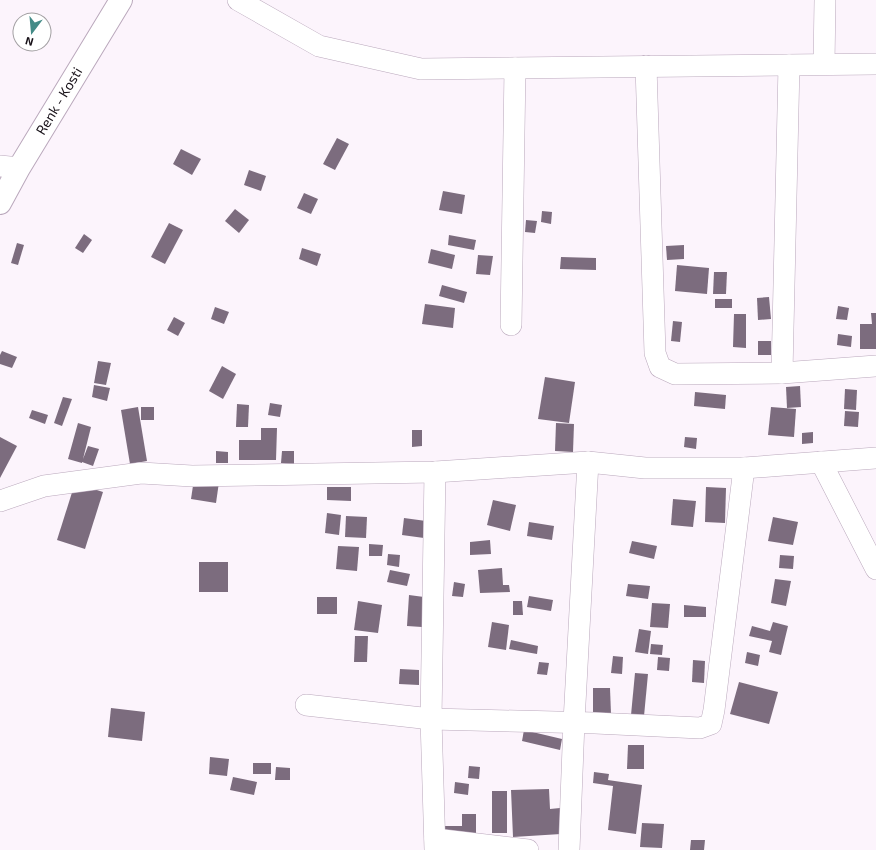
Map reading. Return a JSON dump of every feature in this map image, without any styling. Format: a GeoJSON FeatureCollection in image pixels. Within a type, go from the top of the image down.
{"type":"FeatureCollection","features":[{"type":"Feature","properties":{"kind":"main road","name":"Renk - Kosti"},"geometry":{"type":"LineString","coordinates":[[0,202],[10,167],[120,0]]}},
{"type":"Feature","properties":{"kind":"street"},"geometry":{"type":"LineString","coordinates":[[238,0],[319,46],[421,68],[876,64]]}},
{"type":"Feature","properties":{"kind":"street"},"geometry":{"type":"LineString","coordinates":[[824,64],[825,0]]}},
{"type":"Feature","properties":{"kind":"street"},"geometry":{"type":"LineString","coordinates":[[782,373],[788,65]]}},
{"type":"Feature","properties":{"kind":"street"},"geometry":{"type":"LineString","coordinates":[[646,66],[655,352],[660,367],[675,374],[782,373],[876,366]]}},
{"type":"Feature","properties":{"kind":"street"},"geometry":{"type":"LineString","coordinates":[[511,325],[515,68]]}},
{"type":"Feature","properties":{"kind":"street"},"geometry":{"type":"LineString","coordinates":[[0,501],[44,486],[141,473],[192,476],[435,472],[588,462],[645,468],[744,468],[876,458]]}},
{"type":"Feature","properties":{"kind":"street"},"geometry":{"type":"LineString","coordinates":[[569,850],[574,722],[588,462]]}},
{"type":"Feature","properties":{"kind":"street"},"geometry":{"type":"LineString","coordinates":[[821,462],[876,569]]}},
{"type":"Feature","properties":{"kind":"street"},"geometry":{"type":"LineString","coordinates":[[306,705],[431,719],[574,722],[700,728],[710,724],[714,710],[744,468]]}},
{"type":"Feature","properties":{"kind":"street"},"geometry":{"type":"LineString","coordinates":[[435,472],[431,719],[435,845],[528,850]]}},
{"type":"Feature","properties":{"kind":"building"},"geometry":{"type":"Polygon","coordinates":[[[337,138],[349,144],[335,170],[323,164],[337,138]]]}},
{"type":"Feature","properties":{"kind":"building"},"geometry":{"type":"Polygon","coordinates":[[[181,149],[201,159],[192,175],[173,164],[181,149]]]}},
{"type":"Feature","properties":{"kind":"building"},"geometry":{"type":"Polygon","coordinates":[[[249,170],[266,176],[261,191],[244,185],[249,170]]]}},
{"type":"Feature","properties":{"kind":"building"},"geometry":{"type":"Polygon","coordinates":[[[443,191],[465,195],[462,214],[439,210],[443,191]]]}},
{"type":"Feature","properties":{"kind":"building"},"geometry":{"type":"Polygon","coordinates":[[[304,193],[318,199],[311,214],[297,208],[304,193]]]}},
{"type":"Feature","properties":{"kind":"building"},"geometry":{"type":"Polygon","coordinates":[[[235,209],[249,220],[239,233],[225,221],[235,209]]]}},
{"type":"Feature","properties":{"kind":"building"},"geometry":{"type":"Polygon","coordinates":[[[542,211],[552,212],[551,224],[541,222],[542,211]]]}},
{"type":"Feature","properties":{"kind":"building"},"geometry":{"type":"Polygon","coordinates":[[[526,220],[537,221],[535,233],[525,232],[526,220]]]}},
{"type":"Feature","properties":{"kind":"building"},"geometry":{"type":"Polygon","coordinates":[[[169,223],[183,230],[165,264],[151,257],[169,223]]]}},
{"type":"Feature","properties":{"kind":"building"},"geometry":{"type":"Polygon","coordinates":[[[84,234],[92,240],[83,253],[75,248],[84,234]]]}},
{"type":"Feature","properties":{"kind":"building"},"geometry":{"type":"Polygon","coordinates":[[[449,235],[476,240],[474,250],[448,245],[449,235]]]}},
{"type":"Feature","properties":{"kind":"building"},"geometry":{"type":"Polygon","coordinates":[[[17,243],[24,245],[18,265],[11,263],[17,243]]]}},
{"type":"Feature","properties":{"kind":"building"},"geometry":{"type":"Polygon","coordinates":[[[684,245],[684,259],[667,260],[666,246],[684,245]]]}},
{"type":"Feature","properties":{"kind":"building"},"geometry":{"type":"Polygon","coordinates":[[[302,248],[321,254],[317,266],[299,259],[302,248]]]}},
{"type":"Feature","properties":{"kind":"building"},"geometry":{"type":"Polygon","coordinates":[[[431,249],[455,255],[452,269],[428,263],[431,249]]]}},
{"type":"Feature","properties":{"kind":"building"},"geometry":{"type":"Polygon","coordinates":[[[478,255],[493,256],[490,275],[476,274],[478,255]]]}},
{"type":"Feature","properties":{"kind":"building"},"geometry":{"type":"Polygon","coordinates":[[[561,257],[596,258],[596,270],[560,269],[561,257]]]}},
{"type":"Feature","properties":{"kind":"building"},"geometry":{"type":"Polygon","coordinates":[[[677,265],[709,268],[707,294],[675,291],[677,265]]]}},
{"type":"Feature","properties":{"kind":"building"},"geometry":{"type":"Polygon","coordinates":[[[714,272],[727,272],[726,294],[713,294],[714,272]]]}},
{"type":"Feature","properties":{"kind":"building"},"geometry":{"type":"Polygon","coordinates":[[[442,285],[467,292],[464,303],[439,296],[442,285]]]}},
{"type":"Feature","properties":{"kind":"building"},"geometry":{"type":"Polygon","coordinates":[[[769,297],[771,319],[758,320],[757,298],[769,297]]]}},
{"type":"Feature","properties":{"kind":"building"},"geometry":{"type":"Polygon","coordinates":[[[715,299],[732,299],[732,308],[715,308],[715,299]]]}},
{"type":"Feature","properties":{"kind":"building"},"geometry":{"type":"Polygon","coordinates":[[[425,304],[455,308],[453,328],[422,324],[425,304]]]}},
{"type":"Feature","properties":{"kind":"building"},"geometry":{"type":"Polygon","coordinates":[[[838,306],[849,308],[847,320],[836,319],[838,306]]]}},
{"type":"Feature","properties":{"kind":"building"},"geometry":{"type":"Polygon","coordinates":[[[215,307],[229,312],[224,324],[211,319],[215,307]]]}},
{"type":"Feature","properties":{"kind":"building"},"geometry":{"type":"Polygon","coordinates":[[[871,313],[876,313],[876,349],[860,349],[860,324],[872,324],[871,313]]]}},
{"type":"Feature","properties":{"kind":"building"},"geometry":{"type":"Polygon","coordinates":[[[734,314],[746,314],[746,348],[733,347],[734,314]]]}},
{"type":"Feature","properties":{"kind":"building"},"geometry":{"type":"Polygon","coordinates":[[[174,317],[185,323],[178,336],[167,330],[174,317]]]}},
{"type":"Feature","properties":{"kind":"building"},"geometry":{"type":"Polygon","coordinates":[[[673,321],[682,322],[680,342],[671,341],[673,321]]]}},
{"type":"Feature","properties":{"kind":"building"},"geometry":{"type":"Polygon","coordinates":[[[838,334],[852,336],[851,347],[837,345],[838,334]]]}},
{"type":"Feature","properties":{"kind":"building"},"geometry":{"type":"Polygon","coordinates":[[[758,341],[771,341],[771,355],[758,355],[758,341]]]}},
{"type":"Feature","properties":{"kind":"building"},"geometry":{"type":"Polygon","coordinates":[[[2,351],[17,357],[12,368],[0,364],[0,355],[2,351]]]}},
{"type":"Feature","properties":{"kind":"building"},"geometry":{"type":"Polygon","coordinates":[[[98,361],[111,363],[106,385],[94,383],[98,361]]]}},
{"type":"Feature","properties":{"kind":"building"},"geometry":{"type":"Polygon","coordinates":[[[222,366],[236,374],[223,399],[209,391],[222,366]]]}},
{"type":"Feature","properties":{"kind":"building"},"geometry":{"type":"Polygon","coordinates":[[[545,377],[575,382],[569,423],[538,419],[545,377]]]}},
{"type":"Feature","properties":{"kind":"building"},"geometry":{"type":"Polygon","coordinates":[[[94,385],[110,388],[107,401],[92,397],[94,385]]]}},
{"type":"Feature","properties":{"kind":"building"},"geometry":{"type":"Polygon","coordinates":[[[800,386],[801,407],[787,408],[786,387],[800,386]]]}},
{"type":"Feature","properties":{"kind":"building"},"geometry":{"type":"Polygon","coordinates":[[[845,389],[857,390],[856,410],[844,409],[845,389]]]}},
{"type":"Feature","properties":{"kind":"building"},"geometry":{"type":"Polygon","coordinates":[[[695,392],[726,395],[725,409],[694,406],[695,392]]]}},
{"type":"Feature","properties":{"kind":"building"},"geometry":{"type":"Polygon","coordinates":[[[63,397],[72,399],[62,426],[54,423],[63,397]]]}},
{"type":"Feature","properties":{"kind":"building"},"geometry":{"type":"Polygon","coordinates":[[[270,403],[282,405],[280,417],[268,415],[270,403]]]}},
{"type":"Feature","properties":{"kind":"building"},"geometry":{"type":"Polygon","coordinates":[[[237,404],[249,405],[248,427],[236,427],[237,404]]]}},
{"type":"Feature","properties":{"kind":"building"},"geometry":{"type":"Polygon","coordinates":[[[138,407],[147,461],[130,464],[121,410],[138,407]]]}},
{"type":"Feature","properties":{"kind":"building"},"geometry":{"type":"Polygon","coordinates":[[[141,407],[154,407],[154,420],[141,420],[141,407]]]}},
{"type":"Feature","properties":{"kind":"building"},"geometry":{"type":"Polygon","coordinates":[[[771,407],[796,409],[794,437],[768,435],[771,407]]]}},
{"type":"Feature","properties":{"kind":"building"},"geometry":{"type":"Polygon","coordinates":[[[32,410],[48,415],[45,424],[29,418],[32,410]]]}},
{"type":"Feature","properties":{"kind":"building"},"geometry":{"type":"Polygon","coordinates":[[[845,411],[859,412],[858,427],[844,426],[845,411]]]}},
{"type":"Feature","properties":{"kind":"building"},"geometry":{"type":"Polygon","coordinates":[[[78,423],[91,427],[83,459],[88,446],[99,449],[93,466],[68,459],[78,423]]]}},
{"type":"Feature","properties":{"kind":"building"},"geometry":{"type":"Polygon","coordinates":[[[556,423],[574,424],[573,452],[555,451],[556,423]]]}},
{"type":"Feature","properties":{"kind":"building"},"geometry":{"type":"Polygon","coordinates":[[[261,428],[277,428],[276,460],[239,460],[239,440],[261,440],[261,428]]]}},
{"type":"Feature","properties":{"kind":"building"},"geometry":{"type":"Polygon","coordinates":[[[412,430],[422,430],[422,446],[412,447],[412,430]]]}},
{"type":"Feature","properties":{"kind":"building"},"geometry":{"type":"Polygon","coordinates":[[[813,432],[813,443],[802,444],[802,433],[813,432]]]}},
{"type":"Feature","properties":{"kind":"building"},"geometry":{"type":"Polygon","coordinates":[[[0,437],[17,446],[0,478],[0,437]]]}},
{"type":"Feature","properties":{"kind":"building"},"geometry":{"type":"Polygon","coordinates":[[[685,437],[697,438],[696,449],[684,447],[685,437]]]}},
{"type":"Feature","properties":{"kind":"building"},"geometry":{"type":"Polygon","coordinates":[[[216,451],[228,452],[228,463],[216,463],[216,451]]]}},
{"type":"Feature","properties":{"kind":"building"},"geometry":{"type":"Polygon","coordinates":[[[282,451],[294,451],[294,464],[281,463],[282,451]]]}},
{"type":"Feature","properties":{"kind":"building"},"geometry":{"type":"Polygon","coordinates":[[[194,479],[219,482],[216,503],[191,499],[194,479]]]}},
{"type":"Feature","properties":{"kind":"building"},"geometry":{"type":"Polygon","coordinates":[[[75,483],[103,492],[85,549],[57,540],[75,483]]]}},
{"type":"Feature","properties":{"kind":"building"},"geometry":{"type":"Polygon","coordinates":[[[327,487],[351,487],[351,501],[327,500],[327,487]]]}},
{"type":"Feature","properties":{"kind":"building"},"geometry":{"type":"Polygon","coordinates":[[[706,487],[726,488],[725,523],[705,522],[706,487]]]}},
{"type":"Feature","properties":{"kind":"building"},"geometry":{"type":"Polygon","coordinates":[[[673,499],[696,501],[693,527],[671,525],[673,499]]]}},
{"type":"Feature","properties":{"kind":"building"},"geometry":{"type":"Polygon","coordinates":[[[493,500],[516,505],[510,531],[487,525],[493,500]]]}},
{"type":"Feature","properties":{"kind":"building"},"geometry":{"type":"Polygon","coordinates":[[[327,513],[341,515],[339,535],[325,533],[327,513]]]}},
{"type":"Feature","properties":{"kind":"building"},"geometry":{"type":"Polygon","coordinates":[[[346,516],[367,517],[366,538],[345,537],[346,516]]]}},
{"type":"Feature","properties":{"kind":"building"},"geometry":{"type":"Polygon","coordinates":[[[773,517],[798,522],[793,545],[768,541],[773,517]]]}},
{"type":"Feature","properties":{"kind":"building"},"geometry":{"type":"Polygon","coordinates":[[[404,518],[426,521],[424,538],[402,535],[404,518]]]}},
{"type":"Feature","properties":{"kind":"building"},"geometry":{"type":"Polygon","coordinates":[[[529,522],[554,526],[552,540],[527,536],[529,522]]]}},
{"type":"Feature","properties":{"kind":"building"},"geometry":{"type":"Polygon","coordinates":[[[490,540],[491,554],[470,555],[470,542],[490,540]]]}},
{"type":"Feature","properties":{"kind":"building"},"geometry":{"type":"Polygon","coordinates":[[[632,541],[657,546],[654,559],[629,553],[632,541]]]}},
{"type":"Feature","properties":{"kind":"building"},"geometry":{"type":"Polygon","coordinates":[[[369,544],[383,545],[382,556],[369,556],[369,544]]]}},
{"type":"Feature","properties":{"kind":"building"},"geometry":{"type":"Polygon","coordinates":[[[338,546],[359,547],[357,571],[336,569],[338,546]]]}},
{"type":"Feature","properties":{"kind":"building"},"geometry":{"type":"Polygon","coordinates":[[[388,554],[400,555],[399,567],[387,565],[388,554]]]}},
{"type":"Feature","properties":{"kind":"building"},"geometry":{"type":"Polygon","coordinates":[[[780,555],[794,556],[793,569],[779,568],[780,555]]]}},
{"type":"Feature","properties":{"kind":"building"},"geometry":{"type":"Polygon","coordinates":[[[199,562],[228,562],[228,592],[199,592],[199,562]]]}},
{"type":"Feature","properties":{"kind":"building"},"geometry":{"type":"Polygon","coordinates":[[[502,568],[503,585],[509,585],[510,592],[480,593],[478,570],[502,568]]]}},
{"type":"Feature","properties":{"kind":"building"},"geometry":{"type":"Polygon","coordinates":[[[390,570],[410,574],[407,586],[387,582],[390,570]]]}},
{"type":"Feature","properties":{"kind":"building"},"geometry":{"type":"Polygon","coordinates":[[[775,579],[791,581],[786,606],[771,603],[775,579]]]}},
{"type":"Feature","properties":{"kind":"building"},"geometry":{"type":"Polygon","coordinates":[[[454,582],[465,584],[463,597],[452,596],[454,582]]]}},
{"type":"Feature","properties":{"kind":"building"},"geometry":{"type":"Polygon","coordinates":[[[628,584],[650,586],[648,599],[626,596],[628,584]]]}},
{"type":"Feature","properties":{"kind":"building"},"geometry":{"type":"Polygon","coordinates":[[[409,595],[424,597],[422,627],[407,626],[409,595]]]}},
{"type":"Feature","properties":{"kind":"building"},"geometry":{"type":"Polygon","coordinates":[[[529,596],[553,600],[551,611],[527,607],[529,596]]]}},
{"type":"Feature","properties":{"kind":"building"},"geometry":{"type":"Polygon","coordinates":[[[317,597],[337,597],[337,614],[317,614],[317,597]]]}},
{"type":"Feature","properties":{"kind":"building"},"geometry":{"type":"Polygon","coordinates":[[[358,601],[382,605],[378,633],[354,630],[358,601]]]}},
{"type":"Feature","properties":{"kind":"building"},"geometry":{"type":"Polygon","coordinates":[[[513,601],[522,601],[523,615],[513,615],[513,601]]]}},
{"type":"Feature","properties":{"kind":"building"},"geometry":{"type":"Polygon","coordinates":[[[652,603],[670,604],[668,628],[650,627],[652,603]]]}},
{"type":"Feature","properties":{"kind":"building"},"geometry":{"type":"Polygon","coordinates":[[[684,605],[706,607],[706,617],[684,617],[684,605]]]}},
{"type":"Feature","properties":{"kind":"building"},"geometry":{"type":"Polygon","coordinates":[[[492,622],[509,625],[506,650],[488,647],[492,622]]]}},
{"type":"Feature","properties":{"kind":"building"},"geometry":{"type":"Polygon","coordinates":[[[773,622],[788,626],[781,655],[769,652],[772,641],[749,636],[752,626],[770,631],[773,622]]]}},
{"type":"Feature","properties":{"kind":"building"},"geometry":{"type":"Polygon","coordinates":[[[639,629],[651,631],[648,654],[635,652],[639,629]]]}},
{"type":"Feature","properties":{"kind":"building"},"geometry":{"type":"Polygon","coordinates":[[[355,636],[368,636],[367,662],[354,662],[355,636]]]}},
{"type":"Feature","properties":{"kind":"building"},"geometry":{"type":"Polygon","coordinates":[[[511,640],[538,646],[537,654],[509,649],[511,640]]]}},
{"type":"Feature","properties":{"kind":"building"},"geometry":{"type":"Polygon","coordinates":[[[651,644],[663,645],[662,655],[650,654],[651,644]]]}},
{"type":"Feature","properties":{"kind":"building"},"geometry":{"type":"Polygon","coordinates":[[[747,652],[760,655],[758,666],[745,663],[747,652]]]}},
{"type":"Feature","properties":{"kind":"building"},"geometry":{"type":"Polygon","coordinates":[[[613,656],[623,657],[622,674],[611,673],[613,656]]]}},
{"type":"Feature","properties":{"kind":"building"},"geometry":{"type":"Polygon","coordinates":[[[658,657],[670,658],[669,671],[657,670],[658,657]]]}},
{"type":"Feature","properties":{"kind":"building"},"geometry":{"type":"Polygon","coordinates":[[[693,660],[705,661],[704,683],[692,682],[693,660]]]}},
{"type":"Feature","properties":{"kind":"building"},"geometry":{"type":"Polygon","coordinates":[[[539,662],[549,663],[547,675],[537,674],[539,662]]]}},
{"type":"Feature","properties":{"kind":"building"},"geometry":{"type":"Polygon","coordinates":[[[400,669],[419,670],[419,685],[399,684],[400,669]]]}},
{"type":"Feature","properties":{"kind":"building"},"geometry":{"type":"Polygon","coordinates":[[[635,673],[648,674],[644,716],[631,715],[635,673]]]}},
{"type":"Feature","properties":{"kind":"building"},"geometry":{"type":"Polygon","coordinates":[[[739,682],[778,692],[769,724],[730,714],[739,682]]]}},
{"type":"Feature","properties":{"kind":"building"},"geometry":{"type":"Polygon","coordinates":[[[593,688],[610,688],[611,714],[593,714],[593,688]]]}},
{"type":"Feature","properties":{"kind":"building"},"geometry":{"type":"Polygon","coordinates":[[[111,708],[145,712],[142,741],[108,737],[111,708]]]}},
{"type":"Feature","properties":{"kind":"building"},"geometry":{"type":"Polygon","coordinates":[[[524,730],[562,739],[560,750],[522,741],[524,730]]]}},
{"type":"Feature","properties":{"kind":"building"},"geometry":{"type":"Polygon","coordinates":[[[628,745],[644,745],[644,769],[627,769],[628,745]]]}},
{"type":"Feature","properties":{"kind":"building"},"geometry":{"type":"Polygon","coordinates":[[[210,757],[229,759],[227,776],[209,774],[210,757]]]}},
{"type":"Feature","properties":{"kind":"building"},"geometry":{"type":"Polygon","coordinates":[[[253,763],[271,763],[271,774],[253,774],[253,763]]]}},
{"type":"Feature","properties":{"kind":"building"},"geometry":{"type":"Polygon","coordinates":[[[469,766],[480,767],[479,779],[468,778],[469,766]]]}},
{"type":"Feature","properties":{"kind":"building"},"geometry":{"type":"Polygon","coordinates":[[[276,767],[290,768],[290,780],[275,780],[276,767]]]}},
{"type":"Feature","properties":{"kind":"building"},"geometry":{"type":"Polygon","coordinates":[[[594,772],[609,774],[608,780],[642,785],[636,834],[608,830],[613,786],[593,783],[594,772]]]}},
{"type":"Feature","properties":{"kind":"building"},"geometry":{"type":"Polygon","coordinates":[[[233,777],[257,782],[254,795],[230,790],[233,777]]]}},
{"type":"Feature","properties":{"kind":"building"},"geometry":{"type":"Polygon","coordinates":[[[455,782],[469,784],[468,795],[454,793],[455,782]]]}},
{"type":"Feature","properties":{"kind":"building"},"geometry":{"type":"Polygon","coordinates":[[[549,789],[550,809],[560,808],[561,834],[513,837],[511,790],[549,789]]]}},
{"type":"Feature","properties":{"kind":"building"},"geometry":{"type":"Polygon","coordinates":[[[492,791],[507,791],[507,833],[492,833],[492,791]]]}},
{"type":"Feature","properties":{"kind":"building"},"geometry":{"type":"Polygon","coordinates":[[[462,814],[476,814],[476,840],[442,840],[442,826],[462,826],[462,814]]]}},
{"type":"Feature","properties":{"kind":"building"},"geometry":{"type":"Polygon","coordinates":[[[642,823],[664,824],[662,848],[640,847],[642,823]]]}},
{"type":"Feature","properties":{"kind":"building"},"geometry":{"type":"Polygon","coordinates":[[[691,840],[705,840],[704,850],[690,850],[691,840]]]}}]}
